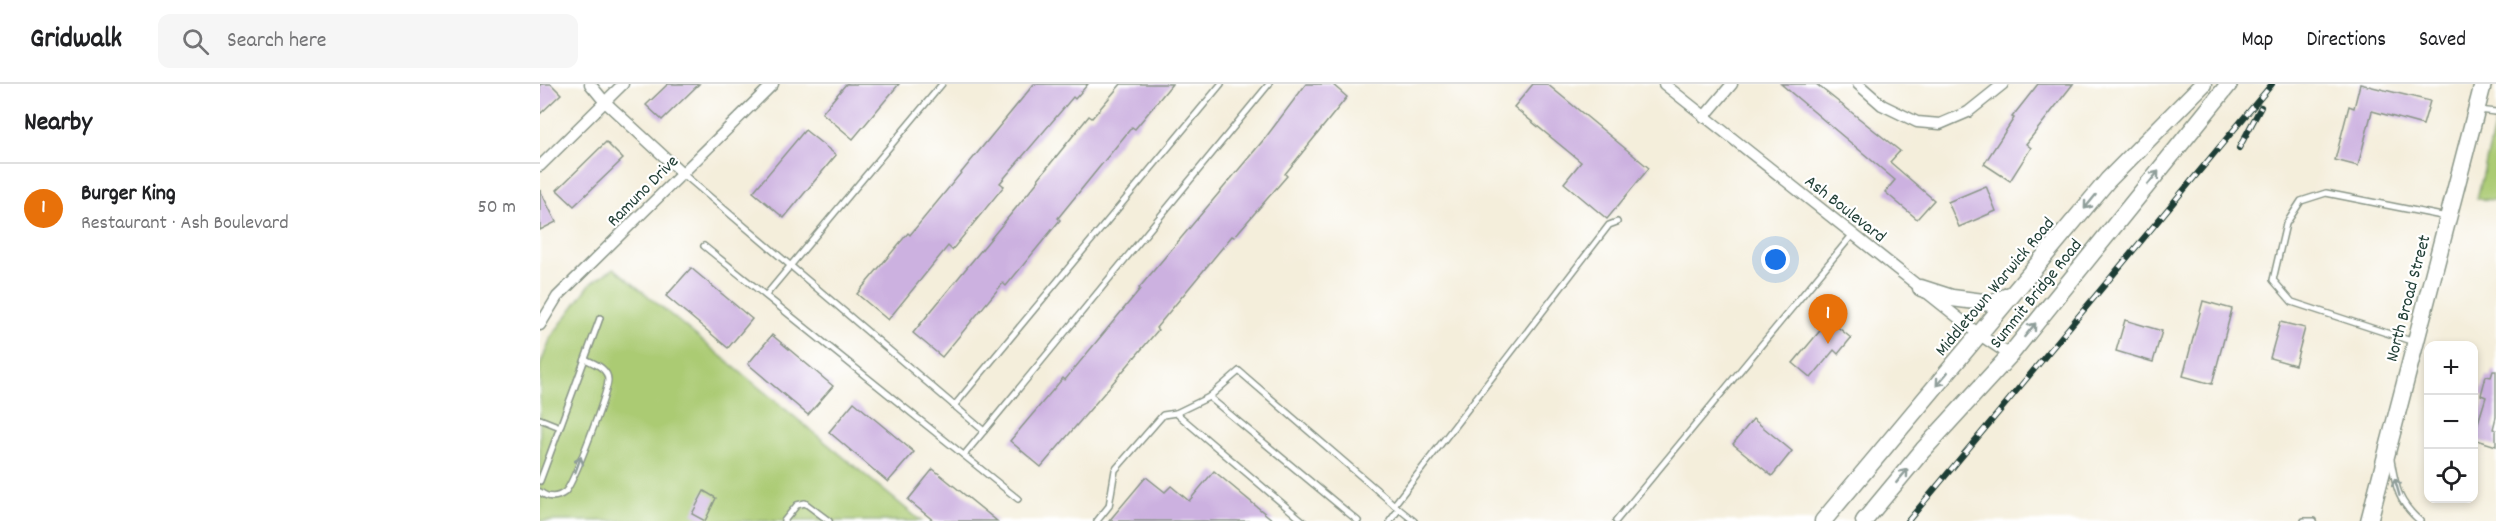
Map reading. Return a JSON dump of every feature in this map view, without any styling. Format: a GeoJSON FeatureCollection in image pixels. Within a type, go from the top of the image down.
{"type":"FeatureCollection","features":[{"type":"Feature","properties":{"kind":"main road","name":"Middletown Warwick Road"},"geometry":{"type":"LineString","coordinates":[[1823,521],[2108,180],[2203,84]]}},
{"type":"Feature","properties":{"kind":"main road","name":"Summit Bridge Road"},"geometry":{"type":"LineString","coordinates":[[1864,521],[1923,450],[2010,355],[2229,84]]}},
{"type":"Feature","properties":{"kind":"main road","name":"North Broad Street"},"geometry":{"type":"LineString","coordinates":[[2369,521],[2483,84]]}},
{"type":"Feature","properties":{"kind":"main road"},"geometry":{"type":"LineString","coordinates":[[1922,288],[1952,297],[1991,303],[2014,294]]}},
{"type":"Feature","properties":{"kind":"street"},"geometry":{"type":"LineString","coordinates":[[590,84],[604,101],[682,173]]}},
{"type":"Feature","properties":{"kind":"street"},"geometry":{"type":"LineString","coordinates":[[540,166],[623,84]]}},
{"type":"Feature","properties":{"kind":"street","name":"Ramuno Drive"},"geometry":{"type":"LineString","coordinates":[[540,325],[557,297],[773,84]]}},
{"type":"Feature","properties":{"kind":"street","name":"Ash Boulevard"},"geometry":{"type":"LineString","coordinates":[[1664,84],[1980,334],[2010,355]]}},
{"type":"Feature","properties":{"kind":"street"},"geometry":{"type":"LineString","coordinates":[[1704,117],[1732,84]]}},
{"type":"Feature","properties":{"kind":"street"},"geometry":{"type":"LineString","coordinates":[[1858,84],[1882,105],[1917,122],[1940,124],[1968,112],[2003,84]]}},
{"type":"Feature","properties":{"kind":"lane"},"geometry":{"type":"LineString","coordinates":[[766,295],[792,267],[942,84]]}},
{"type":"Feature","properties":{"kind":"lane"},"geometry":{"type":"LineString","coordinates":[[954,406],[1221,84]]}},
{"type":"Feature","properties":{"kind":"lane"},"geometry":{"type":"LineString","coordinates":[[964,455],[1269,84]]}},
{"type":"Feature","properties":{"kind":"lane"},"geometry":{"type":"LineString","coordinates":[[2476,110],[2496,112]]}},
{"type":"Feature","properties":{"kind":"lane"},"geometry":{"type":"LineString","coordinates":[[682,173],[984,431]]}},
{"type":"Feature","properties":{"kind":"lane"},"geometry":{"type":"LineString","coordinates":[[2416,343],[2292,302],[2272,280],[2286,224],[2301,201],[2326,193],[2449,217]]}},
{"type":"Feature","properties":{"kind":"lane"},"geometry":{"type":"LineString","coordinates":[[1390,521],[1397,507],[1609,225],[1617,222]]}},
{"type":"Feature","properties":{"kind":"lane"},"geometry":{"type":"LineString","coordinates":[[1616,521],[1853,234]]}},
{"type":"Feature","properties":{"kind":"lane"},"geometry":{"type":"LineString","coordinates":[[704,246],[1018,499]]}},
{"type":"Feature","properties":{"kind":"lane"},"geometry":{"type":"LineString","coordinates":[[540,481],[600,318]]}},
{"type":"Feature","properties":{"kind":"lane"},"geometry":{"type":"LineString","coordinates":[[540,492],[550,498],[557,497],[571,484],[596,416],[608,380],[606,373],[598,365],[585,359]]}},
{"type":"Feature","properties":{"kind":"lane"},"geometry":{"type":"LineString","coordinates":[[1097,521],[1109,506],[1115,470],[1163,415],[1176,413],[1209,397],[1239,370],[1414,521]]}},
{"type":"Feature","properties":{"kind":"lane"},"geometry":{"type":"LineString","coordinates":[[1209,397],[1358,521]]}},
{"type":"Feature","properties":{"kind":"lane"},"geometry":{"type":"LineString","coordinates":[[1176,413],[1303,521]]}},
{"type":"Feature","properties":{"kind":"lane"},"geometry":{"type":"LineString","coordinates":[[540,419],[560,427]]}},
{"type":"Feature","properties":{"kind":"lane"},"geometry":{"type":"LineString","coordinates":[[2388,446],[2397,494],[2408,510],[2420,521]]}},
{"type":"Feature","properties":{"kind":"lane"},"geometry":{"type":"LineString","coordinates":[[784,521],[797,505],[805,503],[829,521]]}},
{"type":"Feature","properties":{"kind":"lane"},"geometry":{"type":"LineString","coordinates":[[2304,521],[2314,521]]}},
{"type":"Feature","properties":{"kind":"green space"},"geometry":{"type":"Polygon","coordinates":[[[2496,120],[2496,200],[2477,199],[2496,120]]]}},
{"type":"Feature","properties":{"kind":"green space"},"geometry":{"type":"Polygon","coordinates":[[[614,268],[921,521],[540,521],[540,366],[551,337],[591,283],[614,268]]]}},
{"type":"Feature","properties":{"kind":"building"},"geometry":{"type":"Polygon","coordinates":[[[540,84],[551,84],[561,94],[540,114],[540,84]]]}},
{"type":"Feature","properties":{"kind":"building"},"geometry":{"type":"Polygon","coordinates":[[[668,84],[699,84],[662,120],[646,105],[668,84]]]}},
{"type":"Feature","properties":{"kind":"building"},"geometry":{"type":"Polygon","coordinates":[[[846,84],[899,84],[853,139],[822,113],[846,84]]]}},
{"type":"Feature","properties":{"kind":"building"},"geometry":{"type":"Polygon","coordinates":[[[1034,84],[1088,84],[1075,99],[1073,97],[1000,183],[1004,186],[952,250],[948,246],[888,320],[857,294],[908,233],[910,235],[1034,84]]]}},
{"type":"Feature","properties":{"kind":"building"},"geometry":{"type":"Polygon","coordinates":[[[1121,84],[1172,84],[1135,129],[1132,127],[1006,286],[1003,283],[942,357],[913,333],[1089,116],[1092,118],[1121,84]]]}},
{"type":"Feature","properties":{"kind":"building"},"geometry":{"type":"Polygon","coordinates":[[[1306,84],[1332,84],[1347,97],[1285,174],[1287,176],[1234,237],[1232,236],[1156,328],[1158,330],[1041,467],[1010,441],[1063,378],[1065,380],[1266,137],[1306,84]]]}},
{"type":"Feature","properties":{"kind":"building"},"geometry":{"type":"Polygon","coordinates":[[[1533,84],[1547,84],[1649,168],[1607,219],[1564,183],[1581,162],[1514,107],[1533,84]]]}},
{"type":"Feature","properties":{"kind":"building"},"geometry":{"type":"Polygon","coordinates":[[[1781,84],[1816,84],[1900,151],[1890,162],[1934,200],[1917,219],[1885,192],[1895,180],[1781,84]]]}},
{"type":"Feature","properties":{"kind":"building"},"geometry":{"type":"Polygon","coordinates":[[[2038,84],[2073,84],[2026,144],[2031,148],[2010,181],[1984,164],[2014,118],[2012,117],[2038,84]]]}},
{"type":"Feature","properties":{"kind":"building"},"geometry":{"type":"Polygon","coordinates":[[[2360,84],[2430,101],[2423,125],[2372,111],[2358,166],[2335,160],[2349,106],[2354,108],[2360,84]]]}},
{"type":"Feature","properties":{"kind":"building"},"geometry":{"type":"Polygon","coordinates":[[[805,130],[836,155],[784,218],[753,192],[805,130]]]}},
{"type":"Feature","properties":{"kind":"building"},"geometry":{"type":"Polygon","coordinates":[[[606,142],[623,159],[574,206],[557,190],[606,142]]]}},
{"type":"Feature","properties":{"kind":"building"},"geometry":{"type":"Polygon","coordinates":[[[1986,186],[1996,211],[1959,227],[1948,202],[1986,186]]]}},
{"type":"Feature","properties":{"kind":"building"},"geometry":{"type":"Polygon","coordinates":[[[540,190],[556,222],[540,230],[540,190]]]}},
{"type":"Feature","properties":{"kind":"building"},"geometry":{"type":"Polygon","coordinates":[[[691,268],[752,319],[728,348],[666,296],[691,268]]]}},
{"type":"Feature","properties":{"kind":"building"},"geometry":{"type":"Polygon","coordinates":[[[2203,301],[2232,309],[2212,384],[2183,376],[2203,301]]]}},
{"type":"Feature","properties":{"kind":"building"},"geometry":{"type":"Polygon","coordinates":[[[1829,320],[1851,338],[1838,354],[1834,350],[1811,378],[1793,363],[1829,320]]]}},
{"type":"Feature","properties":{"kind":"building"},"geometry":{"type":"Polygon","coordinates":[[[2125,320],[2162,331],[2153,362],[2116,351],[2125,320]]]}},
{"type":"Feature","properties":{"kind":"building"},"geometry":{"type":"Polygon","coordinates":[[[2280,322],[2305,328],[2295,365],[2270,358],[2280,322]]]}},
{"type":"Feature","properties":{"kind":"building"},"geometry":{"type":"Polygon","coordinates":[[[772,335],[833,386],[808,415],[748,364],[772,335]]]}},
{"type":"Feature","properties":{"kind":"building"},"geometry":{"type":"Polygon","coordinates":[[[2493,371],[2496,371],[2496,417],[2493,429],[2496,430],[2496,446],[2478,440],[2478,423],[2486,397],[2481,395],[2486,376],[2491,377],[2493,371]]]}},
{"type":"Feature","properties":{"kind":"building"},"geometry":{"type":"Polygon","coordinates":[[[854,402],[914,452],[888,482],[829,432],[854,402]]]}},
{"type":"Feature","properties":{"kind":"building"},"geometry":{"type":"Polygon","coordinates":[[[1753,419],[1792,451],[1772,476],[1733,444],[1753,419]]]}},
{"type":"Feature","properties":{"kind":"building"},"geometry":{"type":"Polygon","coordinates":[[[933,469],[997,521],[934,521],[908,500],[933,469]]]}},
{"type":"Feature","properties":{"kind":"building"},"geometry":{"type":"Polygon","coordinates":[[[1214,471],[1274,521],[1109,521],[1146,477],[1165,492],[1171,486],[1189,501],[1214,471]]]}},
{"type":"Feature","properties":{"kind":"building"},"geometry":{"type":"Polygon","coordinates":[[[704,491],[716,498],[705,521],[692,514],[704,491]]]}},
{"type":"Feature","properties":{"kind":"railway"},"geometry":{"type":"LineString","coordinates":[[1908,521],[2272,84]]}},
{"type":"Feature","properties":{"kind":"railway"},"geometry":{"type":"LineString","coordinates":[[2239,148],[2261,107]]}},
{"type":"Feature","properties":{"kind":"place","name":"Burger King"},"geometry":{"type":"Point","coordinates":[1828,344]}}]}
